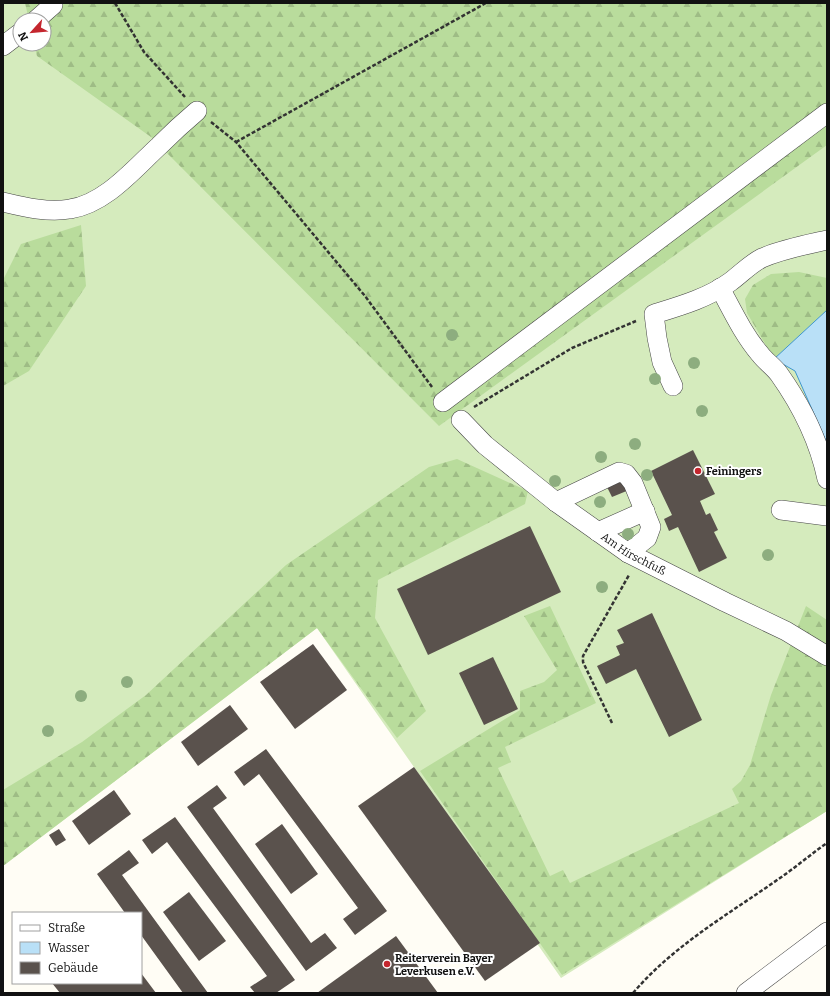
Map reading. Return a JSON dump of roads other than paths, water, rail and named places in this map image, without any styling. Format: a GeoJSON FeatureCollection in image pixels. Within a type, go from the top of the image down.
{"type":"FeatureCollection","features":[{"type":"Feature","properties":{"kind":"street"},"geometry":{"type":"LineString","coordinates":[[45,12],[53,5]]}},
{"type":"Feature","properties":{"kind":"street"},"geometry":{"type":"LineString","coordinates":[[3,46],[12,39]]}},
{"type":"Feature","properties":{"kind":"street"},"geometry":{"type":"LineString","coordinates":[[3,202],[45,210],[70,209],[86,204],[110,191],[197,111]]}},
{"type":"Feature","properties":{"kind":"street"},"geometry":{"type":"LineString","coordinates":[[443,402],[827,113]]}},
{"type":"Feature","properties":{"kind":"street"},"geometry":{"type":"LineString","coordinates":[[673,386],[662,362],[654,314],[680,306],[720,288],[760,259],[779,252],[827,240]]}},
{"type":"Feature","properties":{"kind":"street"},"geometry":{"type":"LineString","coordinates":[[720,288],[740,325],[760,354],[778,372],[801,411],[815,439],[827,479]]}},
{"type":"Feature","properties":{"kind":"street","name":"Am Hirschfuß"},"geometry":{"type":"LineString","coordinates":[[461,420],[485,445],[556,502],[633,556],[786,631],[827,656]]}},
{"type":"Feature","properties":{"kind":"street"},"geometry":{"type":"LineString","coordinates":[[556,502],[619,472],[626,474],[633,483],[651,527],[647,538],[633,556]]}},
{"type":"Feature","properties":{"kind":"street"},"geometry":{"type":"LineString","coordinates":[[781,510],[827,516]]}},
{"type":"Feature","properties":{"kind":"street"},"geometry":{"type":"LineString","coordinates":[[598,532],[644,511]]}},
{"type":"Feature","properties":{"kind":"street"},"geometry":{"type":"LineString","coordinates":[[746,993],[827,932]]}},
{"type":"Feature","properties":{"kind":"water"},"geometry":{"type":"Polygon","coordinates":[[[827,310],[827,443],[795,371],[774,359],[827,310]]]}},
{"type":"Feature","properties":{"kind":"place","name":"Feiningers"},"geometry":{"type":"Point","coordinates":[698,471]}},
{"type":"Feature","properties":{"kind":"place","name":"Reiterverein Bayer Leverkusen e.V."},"geometry":{"type":"Point","coordinates":[387,964]}}]}
